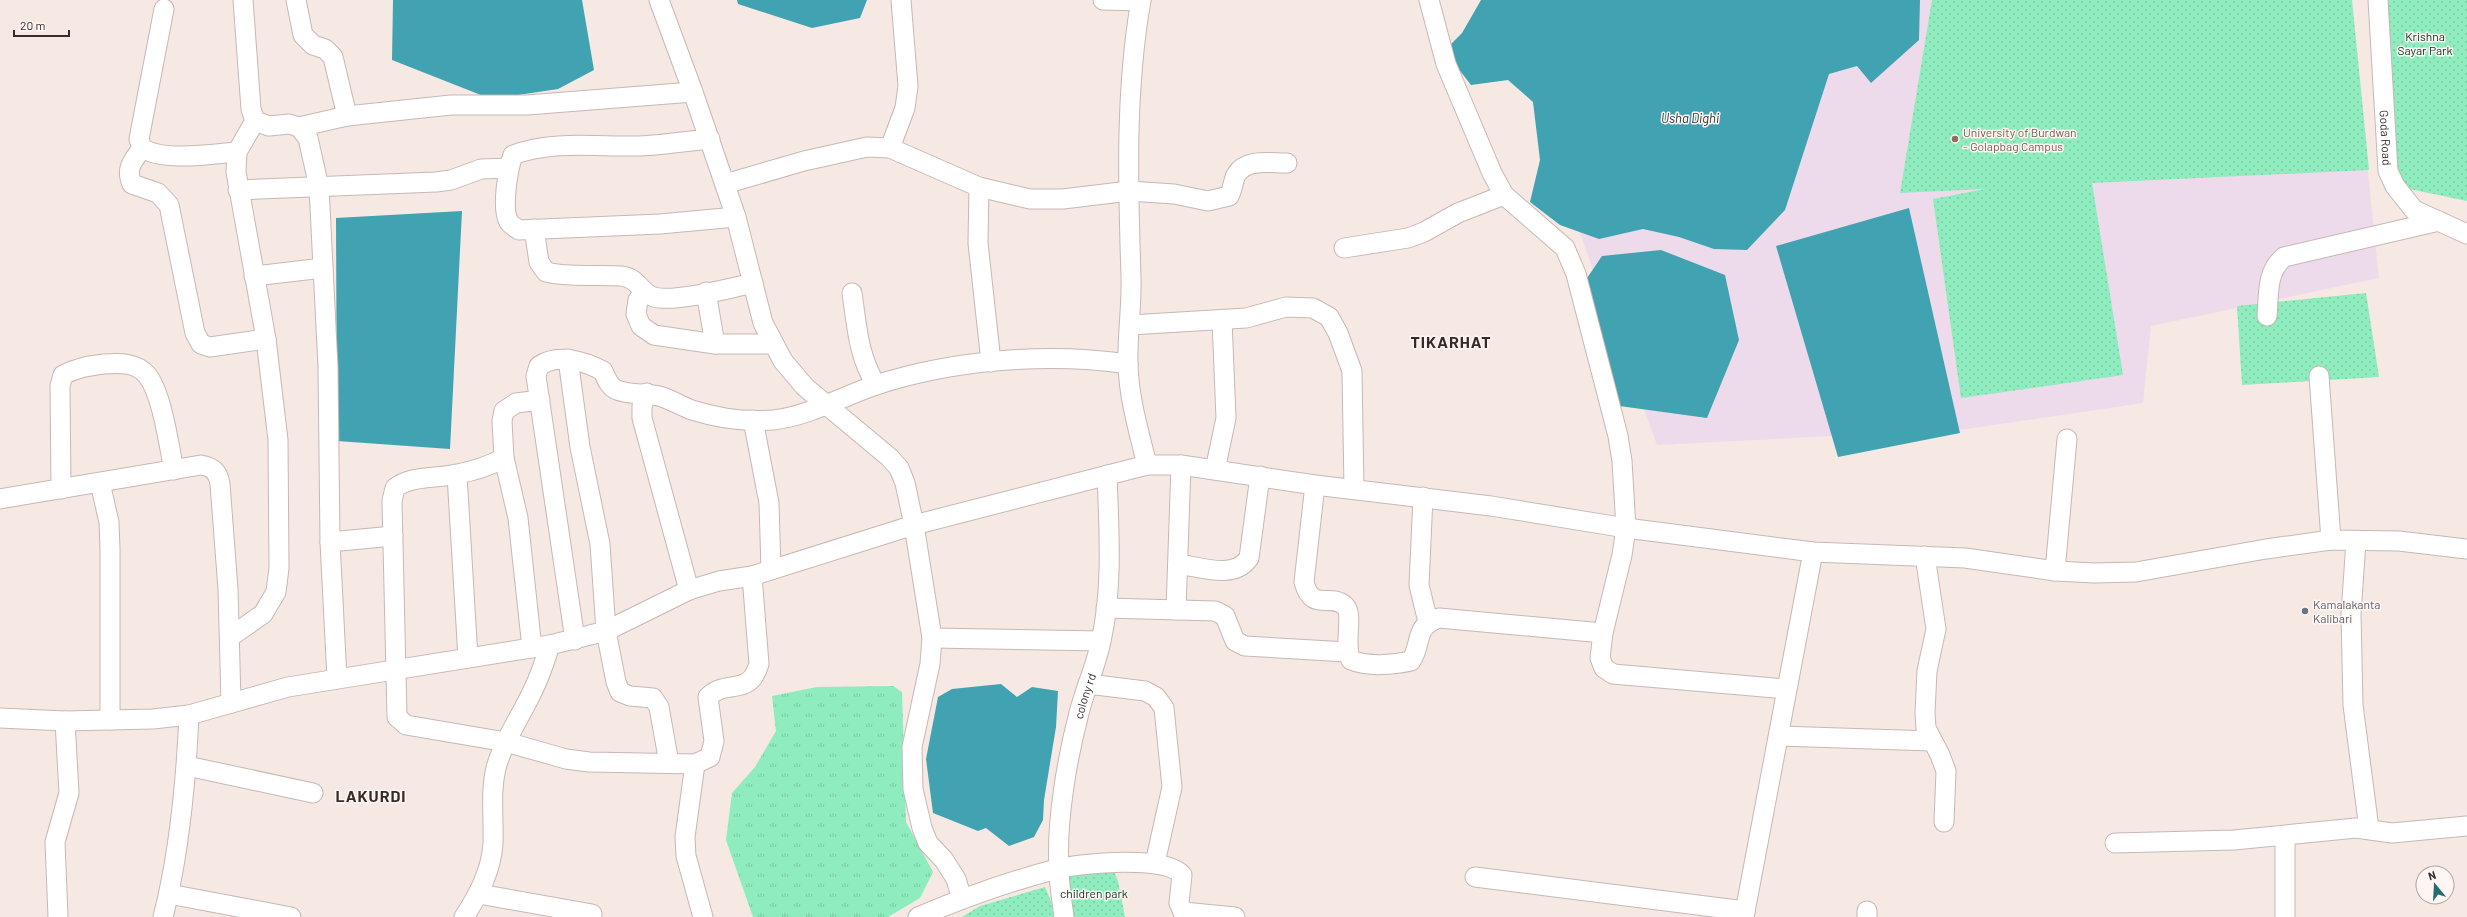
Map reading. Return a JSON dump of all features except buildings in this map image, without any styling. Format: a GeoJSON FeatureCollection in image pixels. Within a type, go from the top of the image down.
{"type":"FeatureCollection","features":[{"type":"Feature","properties":{"kind":"street"},"geometry":{"type":"LineString","coordinates":[[230,637],[264,614],[276,592],[278,574],[278,440],[266,339],[238,190],[236,172],[237,152],[255,121],[251,109],[242,0]]}},
{"type":"Feature","properties":{"kind":"street"},"geometry":{"type":"LineString","coordinates":[[296,0],[303,35],[313,45],[325,49],[333,57],[347,116]]}},
{"type":"Feature","properties":{"kind":"street"},"geometry":{"type":"LineString","coordinates":[[659,0],[710,139],[736,217],[763,323],[783,361],[805,387],[867,437],[899,468],[914,525],[932,638],[930,664],[912,747],[913,789],[922,828],[928,843],[944,860],[956,879],[962,899]]}},
{"type":"Feature","properties":{"kind":"street"},"geometry":{"type":"LineString","coordinates":[[890,148],[905,108],[908,86],[901,0]]}},
{"type":"Feature","properties":{"kind":"street"},"geometry":{"type":"LineString","coordinates":[[1103,0],[1141,0],[1135,41],[1129,191],[1132,301],[1128,364],[1131,401],[1147,465]]}},
{"type":"Feature","properties":{"kind":"street"},"geometry":{"type":"LineString","coordinates":[[1429,0],[1446,64],[1492,173],[1504,195],[1565,248],[1576,274],[1618,436],[1626,528],[1622,555],[1603,633],[1600,658],[1604,668],[1613,674],[1786,689]]}},
{"type":"Feature","properties":{"kind":"street","name":"Goda Road"},"geometry":{"type":"LineString","coordinates":[[2378,0],[2388,171],[2395,186],[2414,210],[2467,234]]}},
{"type":"Feature","properties":{"kind":"street"},"geometry":{"type":"LineString","coordinates":[[164,8],[139,139],[142,148],[149,153],[198,156],[237,152]]}},
{"type":"Feature","properties":{"kind":"street"},"geometry":{"type":"LineString","coordinates":[[255,121],[269,126],[289,124],[299,127],[347,116],[451,105],[527,105],[693,92]]}},
{"type":"Feature","properties":{"kind":"street"},"geometry":{"type":"LineString","coordinates":[[299,127],[308,138],[319,187],[328,367],[330,542],[337,679]]}},
{"type":"Feature","properties":{"kind":"street"},"geometry":{"type":"LineString","coordinates":[[710,139],[641,146],[548,147],[525,150],[513,155],[509,168],[506,208],[509,222],[519,230],[534,230],[660,224],[736,217]]}},
{"type":"Feature","properties":{"kind":"street"},"geometry":{"type":"LineString","coordinates":[[725,184],[804,161],[867,147],[890,148],[979,187],[1030,199],[1063,199],[1129,191],[1174,194],[1208,201],[1229,196],[1236,175],[1243,167],[1258,162],[1286,163]]}},
{"type":"Feature","properties":{"kind":"street"},"geometry":{"type":"LineString","coordinates":[[142,148],[130,165],[128,175],[132,184],[158,193],[169,205],[195,333],[201,344],[210,347],[266,339]]}},
{"type":"Feature","properties":{"kind":"street"},"geometry":{"type":"LineString","coordinates":[[238,190],[436,182],[451,180],[481,169],[509,168]]}},
{"type":"Feature","properties":{"kind":"street"},"geometry":{"type":"LineString","coordinates":[[979,187],[978,243],[991,362]]}},
{"type":"Feature","properties":{"kind":"street"},"geometry":{"type":"LineString","coordinates":[[1344,248],[1408,238],[1424,232],[1458,214],[1504,195]]}},
{"type":"Feature","properties":{"kind":"street"},"geometry":{"type":"LineString","coordinates":[[2267,316],[2270,275],[2275,265],[2284,257],[2439,221]]}},
{"type":"Feature","properties":{"kind":"street"},"geometry":{"type":"LineString","coordinates":[[534,230],[539,262],[546,272],[561,275],[623,276],[637,281],[645,293],[654,297],[672,297],[753,283]]}},
{"type":"Feature","properties":{"kind":"street"},"geometry":{"type":"LineString","coordinates":[[254,276],[323,268]]}},
{"type":"Feature","properties":{"kind":"street"},"geometry":{"type":"LineString","coordinates":[[706,292],[714,344]]}},
{"type":"Feature","properties":{"kind":"street"},"geometry":{"type":"LineString","coordinates":[[645,293],[638,300],[636,314],[641,326],[654,335],[714,344],[774,344]]}},
{"type":"Feature","properties":{"kind":"street"},"geometry":{"type":"LineString","coordinates":[[852,293],[865,367],[876,385]]}},
{"type":"Feature","properties":{"kind":"street"},"geometry":{"type":"LineString","coordinates":[[1130,325],[1246,318],[1286,307],[1313,308],[1329,317],[1338,333],[1352,371],[1354,489]]}},
{"type":"Feature","properties":{"kind":"street"},"geometry":{"type":"LineString","coordinates":[[1215,470],[1226,418],[1222,320]]}},
{"type":"Feature","properties":{"kind":"street"},"geometry":{"type":"LineString","coordinates":[[575,640],[536,376],[539,366],[548,360],[568,359],[591,364],[603,371],[608,382],[616,390],[646,393],[662,397],[692,410],[753,420],[774,420],[827,404],[876,385],[919,373],[991,362],[1084,360],[1128,364]]}},
{"type":"Feature","properties":{"kind":"street"},"geometry":{"type":"LineString","coordinates":[[568,359],[580,447],[600,544],[606,631],[616,682],[620,692],[630,696],[653,698],[659,708],[669,763]]}},
{"type":"Feature","properties":{"kind":"street"},"geometry":{"type":"LineString","coordinates":[[61,489],[60,386],[62,375],[76,368],[119,362],[132,365],[147,375],[161,408],[174,470]]}},
{"type":"Feature","properties":{"kind":"street"},"geometry":{"type":"LineString","coordinates":[[2319,376],[2331,540]]}},
{"type":"Feature","properties":{"kind":"street"},"geometry":{"type":"LineString","coordinates":[[646,393],[642,406],[642,418],[689,590]]}},
{"type":"Feature","properties":{"kind":"street"},"geometry":{"type":"LineString","coordinates":[[464,917],[479,894],[489,869],[492,845],[492,789],[506,742],[534,689],[541,646],[518,518],[504,458],[502,421],[504,410],[516,403],[540,400]]}},
{"type":"Feature","properties":{"kind":"street"},"geometry":{"type":"LineString","coordinates":[[753,420],[769,503],[770,570]]}},
{"type":"Feature","properties":{"kind":"street"},"geometry":{"type":"LineString","coordinates":[[2055,570],[2067,439]]}},
{"type":"Feature","properties":{"kind":"street"},"geometry":{"type":"LineString","coordinates":[[504,458],[490,465],[457,475],[404,481],[395,488],[392,501],[397,717],[406,725],[506,742],[566,760],[589,762],[695,764],[710,757],[714,741],[708,697],[715,690],[745,685],[755,676],[758,664],[752,576]]}},
{"type":"Feature","properties":{"kind":"street"},"geometry":{"type":"LineString","coordinates":[[0,499],[201,465],[209,466],[218,476],[228,589],[231,703]]}},
{"type":"Feature","properties":{"kind":"street"},"geometry":{"type":"LineString","coordinates":[[0,718],[65,721],[153,719],[189,715],[288,687],[575,640],[606,631],[689,590],[719,581],[752,576],[914,525],[1147,465],[1181,465],[1315,485],[1491,506],[1626,528],[1813,552],[1965,558],[2055,570],[2094,573],[2136,572],[2266,549],[2331,540],[2399,541],[2467,549]]}},
{"type":"Feature","properties":{"kind":"street"},"geometry":{"type":"LineString","coordinates":[[1176,610],[1181,465]]}},
{"type":"Feature","properties":{"kind":"street"},"geometry":{"type":"LineString","coordinates":[[457,475],[468,658]]}},
{"type":"Feature","properties":{"kind":"street","name":"colony rd"},"geometry":{"type":"LineString","coordinates":[[1064,917],[1058,868],[1063,802],[1070,754],[1101,641],[1106,608],[1109,532],[1107,475]]}},
{"type":"Feature","properties":{"kind":"street"},"geometry":{"type":"LineString","coordinates":[[1178,564],[1231,572],[1243,567],[1249,558],[1260,476]]}},
{"type":"Feature","properties":{"kind":"street"},"geometry":{"type":"LineString","coordinates":[[100,483],[109,522],[110,720]]}},
{"type":"Feature","properties":{"kind":"street"},"geometry":{"type":"LineString","coordinates":[[1315,485],[1304,582],[1307,593],[1314,599],[1340,603],[1346,607],[1349,616],[1347,652],[1351,660],[1359,663],[1398,664],[1411,661],[1416,653],[1421,629],[1428,622],[1439,618],[1603,633]]}},
{"type":"Feature","properties":{"kind":"street"},"geometry":{"type":"LineString","coordinates":[[1423,497],[1419,585],[1428,622]]}},
{"type":"Feature","properties":{"kind":"street"},"geometry":{"type":"LineString","coordinates":[[330,542],[393,536]]}},
{"type":"Feature","properties":{"kind":"street"},"geometry":{"type":"LineString","coordinates":[[2356,540],[2351,614],[2353,705],[2368,829]]}},
{"type":"Feature","properties":{"kind":"street"},"geometry":{"type":"LineString","coordinates":[[1475,877],[1744,914],[1813,552]]}},
{"type":"Feature","properties":{"kind":"street"},"geometry":{"type":"LineString","coordinates":[[1925,556],[1936,629],[1925,688],[1926,728],[1940,755],[1946,771],[1944,822]]}},
{"type":"Feature","properties":{"kind":"street"},"geometry":{"type":"LineString","coordinates":[[1106,608],[1215,611],[1225,616],[1235,641],[1245,646],[1347,652]]}},
{"type":"Feature","properties":{"kind":"street"},"geometry":{"type":"LineString","coordinates":[[932,638],[1101,641]]}},
{"type":"Feature","properties":{"kind":"street"},"geometry":{"type":"LineString","coordinates":[[1088,684],[1145,691],[1156,697],[1164,708],[1172,786],[1155,863]]}},
{"type":"Feature","properties":{"kind":"street"},"geometry":{"type":"LineString","coordinates":[[163,917],[169,894],[187,766],[189,715]]}},
{"type":"Feature","properties":{"kind":"street"},"geometry":{"type":"LineString","coordinates":[[58,917],[55,842],[69,793],[65,721]]}},
{"type":"Feature","properties":{"kind":"street"},"geometry":{"type":"LineString","coordinates":[[1779,736],[1932,741]]}},
{"type":"Feature","properties":{"kind":"street"},"geometry":{"type":"LineString","coordinates":[[695,764],[685,837],[690,873],[703,917]]}},
{"type":"Feature","properties":{"kind":"street"},"geometry":{"type":"LineString","coordinates":[[187,766],[313,793]]}},
{"type":"Feature","properties":{"kind":"street"},"geometry":{"type":"LineString","coordinates":[[2114,843],[2285,836],[2345,828],[2368,829],[2392,833],[2467,826]]}},
{"type":"Feature","properties":{"kind":"street"},"geometry":{"type":"LineString","coordinates":[[2285,836],[2285,917]]}},
{"type":"Feature","properties":{"kind":"street"},"geometry":{"type":"LineString","coordinates":[[918,917],[962,899],[1058,868],[1130,862],[1155,863],[1178,870],[1182,875],[1179,903],[1183,912],[1235,917]]}},
{"type":"Feature","properties":{"kind":"street"},"geometry":{"type":"LineString","coordinates":[[169,894],[291,917]]}},
{"type":"Feature","properties":{"kind":"street"},"geometry":{"type":"LineString","coordinates":[[479,894],[592,914]]}},
{"type":"Feature","properties":{"kind":"shaded area","name":"University of Burdwan - Golapbag Campus"},"geometry":{"type":"Polygon","coordinates":[[[1495,0],[2350,0],[2379,278],[2151,326],[2143,403],[1967,429],[1657,445],[1495,0]]]}},
{"type":"Feature","properties":{"kind":"green space"},"geometry":{"type":"Polygon","coordinates":[[[1932,0],[2352,0],[2369,170],[2092,183],[2123,375],[1961,398],[1933,199],[1985,189],[1900,193],[1932,0]]]}},
{"type":"Feature","properties":{"kind":"green space","name":"Krishna Sayar Park"},"geometry":{"type":"Polygon","coordinates":[[[2378,0],[2467,0],[2467,201],[2395,186],[2378,0]]]}},
{"type":"Feature","properties":{"kind":"green space"},"geometry":{"type":"Polygon","coordinates":[[[2366,293],[2379,377],[2242,385],[2237,306],[2366,293]]]}},
{"type":"Feature","properties":{"kind":"green space"},"geometry":{"type":"Polygon","coordinates":[[[893,686],[902,692],[906,822],[933,872],[920,898],[888,917],[753,917],[726,840],[732,793],[755,767],[776,731],[772,696],[817,687],[893,686]]]}},
{"type":"Feature","properties":{"kind":"green space","name":"children park"},"geometry":{"type":"Polygon","coordinates":[[[1112,867],[1118,881],[1125,917],[1066,917],[1062,872],[1112,867]]]}},
{"type":"Feature","properties":{"kind":"green space"},"geometry":{"type":"Polygon","coordinates":[[[1045,887],[1051,901],[1054,917],[962,917],[980,906],[1045,887]]]}},
{"type":"Feature","properties":{"kind":"water"},"geometry":{"type":"Polygon","coordinates":[[[393,0],[582,0],[594,70],[558,89],[491,99],[392,60],[393,0]]]}},
{"type":"Feature","properties":{"kind":"water"},"geometry":{"type":"Polygon","coordinates":[[[737,0],[867,0],[860,18],[812,28],[738,4],[737,0]]]}},
{"type":"Feature","properties":{"kind":"water","name":"Usha Dighi"},"geometry":{"type":"Polygon","coordinates":[[[1481,0],[1920,0],[1919,40],[1871,83],[1857,66],[1829,74],[1785,210],[1747,250],[1714,249],[1679,237],[1643,229],[1599,239],[1560,225],[1530,202],[1540,160],[1533,102],[1508,80],[1471,85],[1454,63],[1450,45],[1462,33],[1481,0]]]}},
{"type":"Feature","properties":{"kind":"water"},"geometry":{"type":"Polygon","coordinates":[[[1909,208],[1960,433],[1838,457],[1776,246],[1909,208]]]}},
{"type":"Feature","properties":{"kind":"water"},"geometry":{"type":"Polygon","coordinates":[[[462,211],[450,449],[337,441],[336,218],[462,211]]]}},
{"type":"Feature","properties":{"kind":"water"},"geometry":{"type":"Polygon","coordinates":[[[1661,250],[1725,275],[1739,340],[1707,418],[1612,405],[1583,284],[1602,256],[1661,250]]]}},
{"type":"Feature","properties":{"kind":"water"},"geometry":{"type":"Polygon","coordinates":[[[1001,684],[1017,697],[1032,687],[1058,691],[1056,727],[1044,800],[1043,820],[1034,837],[1009,846],[986,828],[978,831],[933,813],[926,759],[938,697],[952,689],[1001,684]]]}},
{"type":"Feature","properties":{"kind":"place","name":"University of Burdwan - Golapbag Campus"},"geometry":{"type":"Point","coordinates":[1955,139]}},
{"type":"Feature","properties":{"kind":"place","name":"Kamalakanta Kalibari"},"geometry":{"type":"Point","coordinates":[2305,611]}},
{"type":"Feature","properties":{"kind":"district","name":"TIKARHAT"},"geometry":{"type":"Point","coordinates":[1451,341]}},
{"type":"Feature","properties":{"kind":"district","name":"LAKURDI"},"geometry":{"type":"Point","coordinates":[371,795]}}]}
